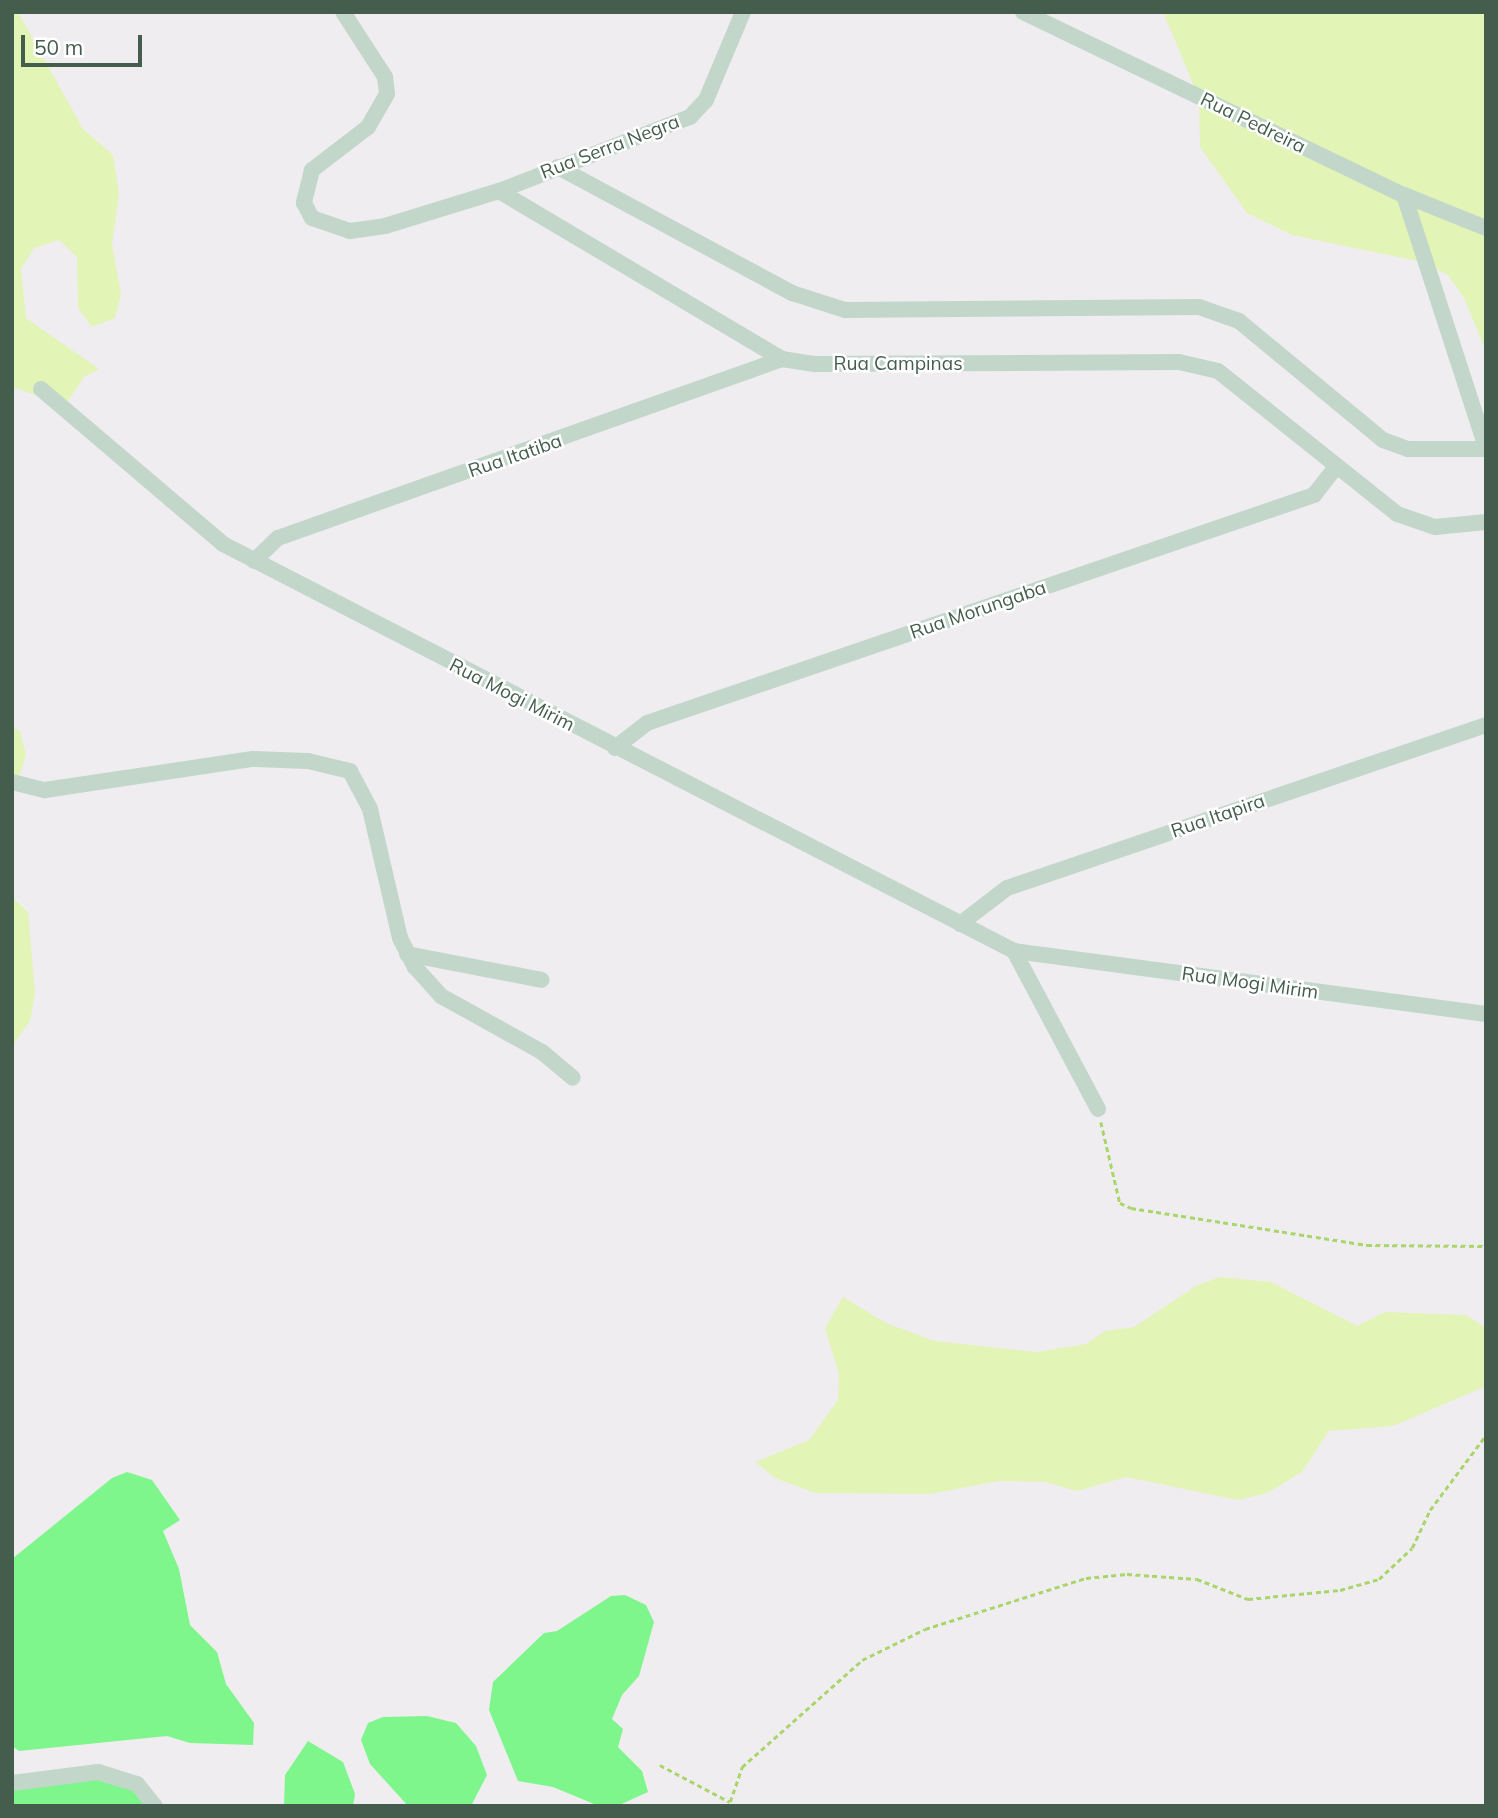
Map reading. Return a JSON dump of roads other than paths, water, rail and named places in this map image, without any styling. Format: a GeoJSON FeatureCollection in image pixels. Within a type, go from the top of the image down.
{"type":"FeatureCollection","features":[{"type":"Feature","properties":{"kind":"street"},"geometry":{"type":"LineString","coordinates":[[343,12],[385,77],[387,94],[368,127],[312,170],[304,203],[312,218],[330,228],[362,229],[499,191],[782,359]]}},
{"type":"Feature","properties":{"kind":"street","name":"Rua Serra Negra"},"geometry":{"type":"LineString","coordinates":[[499,191],[690,117],[706,100],[743,12]]}},
{"type":"Feature","properties":{"kind":"street","name":"Rua Pedreira"},"geometry":{"type":"LineString","coordinates":[[1023,12],[1404,195],[1486,228]]}},
{"type":"Feature","properties":{"kind":"street"},"geometry":{"type":"LineString","coordinates":[[558,167],[792,293],[845,310],[1199,307],[1239,321],[1383,440],[1408,449],[1486,448],[1404,195]]}},
{"type":"Feature","properties":{"kind":"street","name":"Rua Campinas"},"geometry":{"type":"LineString","coordinates":[[782,359],[1179,362],[1218,372],[1397,514],[1435,527],[1486,522]]}},
{"type":"Feature","properties":{"kind":"street","name":"Rua Itatiba"},"geometry":{"type":"LineString","coordinates":[[254,561],[278,538],[782,359]]}},
{"type":"Feature","properties":{"kind":"street","name":"Rua Mogi Mirim"},"geometry":{"type":"LineString","coordinates":[[41,389],[223,544],[1014,951],[1486,1014]]}},
{"type":"Feature","properties":{"kind":"street","name":"Rua Morungaba"},"geometry":{"type":"LineString","coordinates":[[615,748],[647,723],[1314,495],[1336,467]]}},
{"type":"Feature","properties":{"kind":"street","name":"Rua Itapira"},"geometry":{"type":"LineString","coordinates":[[960,924],[1007,888],[1486,725]]}},
{"type":"Feature","properties":{"kind":"street"},"geometry":{"type":"LineString","coordinates":[[12,782],[45,790],[253,760],[308,761],[350,771],[370,809],[407,954],[442,996],[542,1052],[573,1078]]}},
{"type":"Feature","properties":{"kind":"street"},"geometry":{"type":"LineString","coordinates":[[1014,951],[1098,1109]]}},
{"type":"Feature","properties":{"kind":"street"},"geometry":{"type":"LineString","coordinates":[[407,954],[542,980]]}},
{"type":"Feature","properties":{"kind":"street"},"geometry":{"type":"LineString","coordinates":[[12,1783],[106,1773],[137,1784],[155,1806]]}}]}
